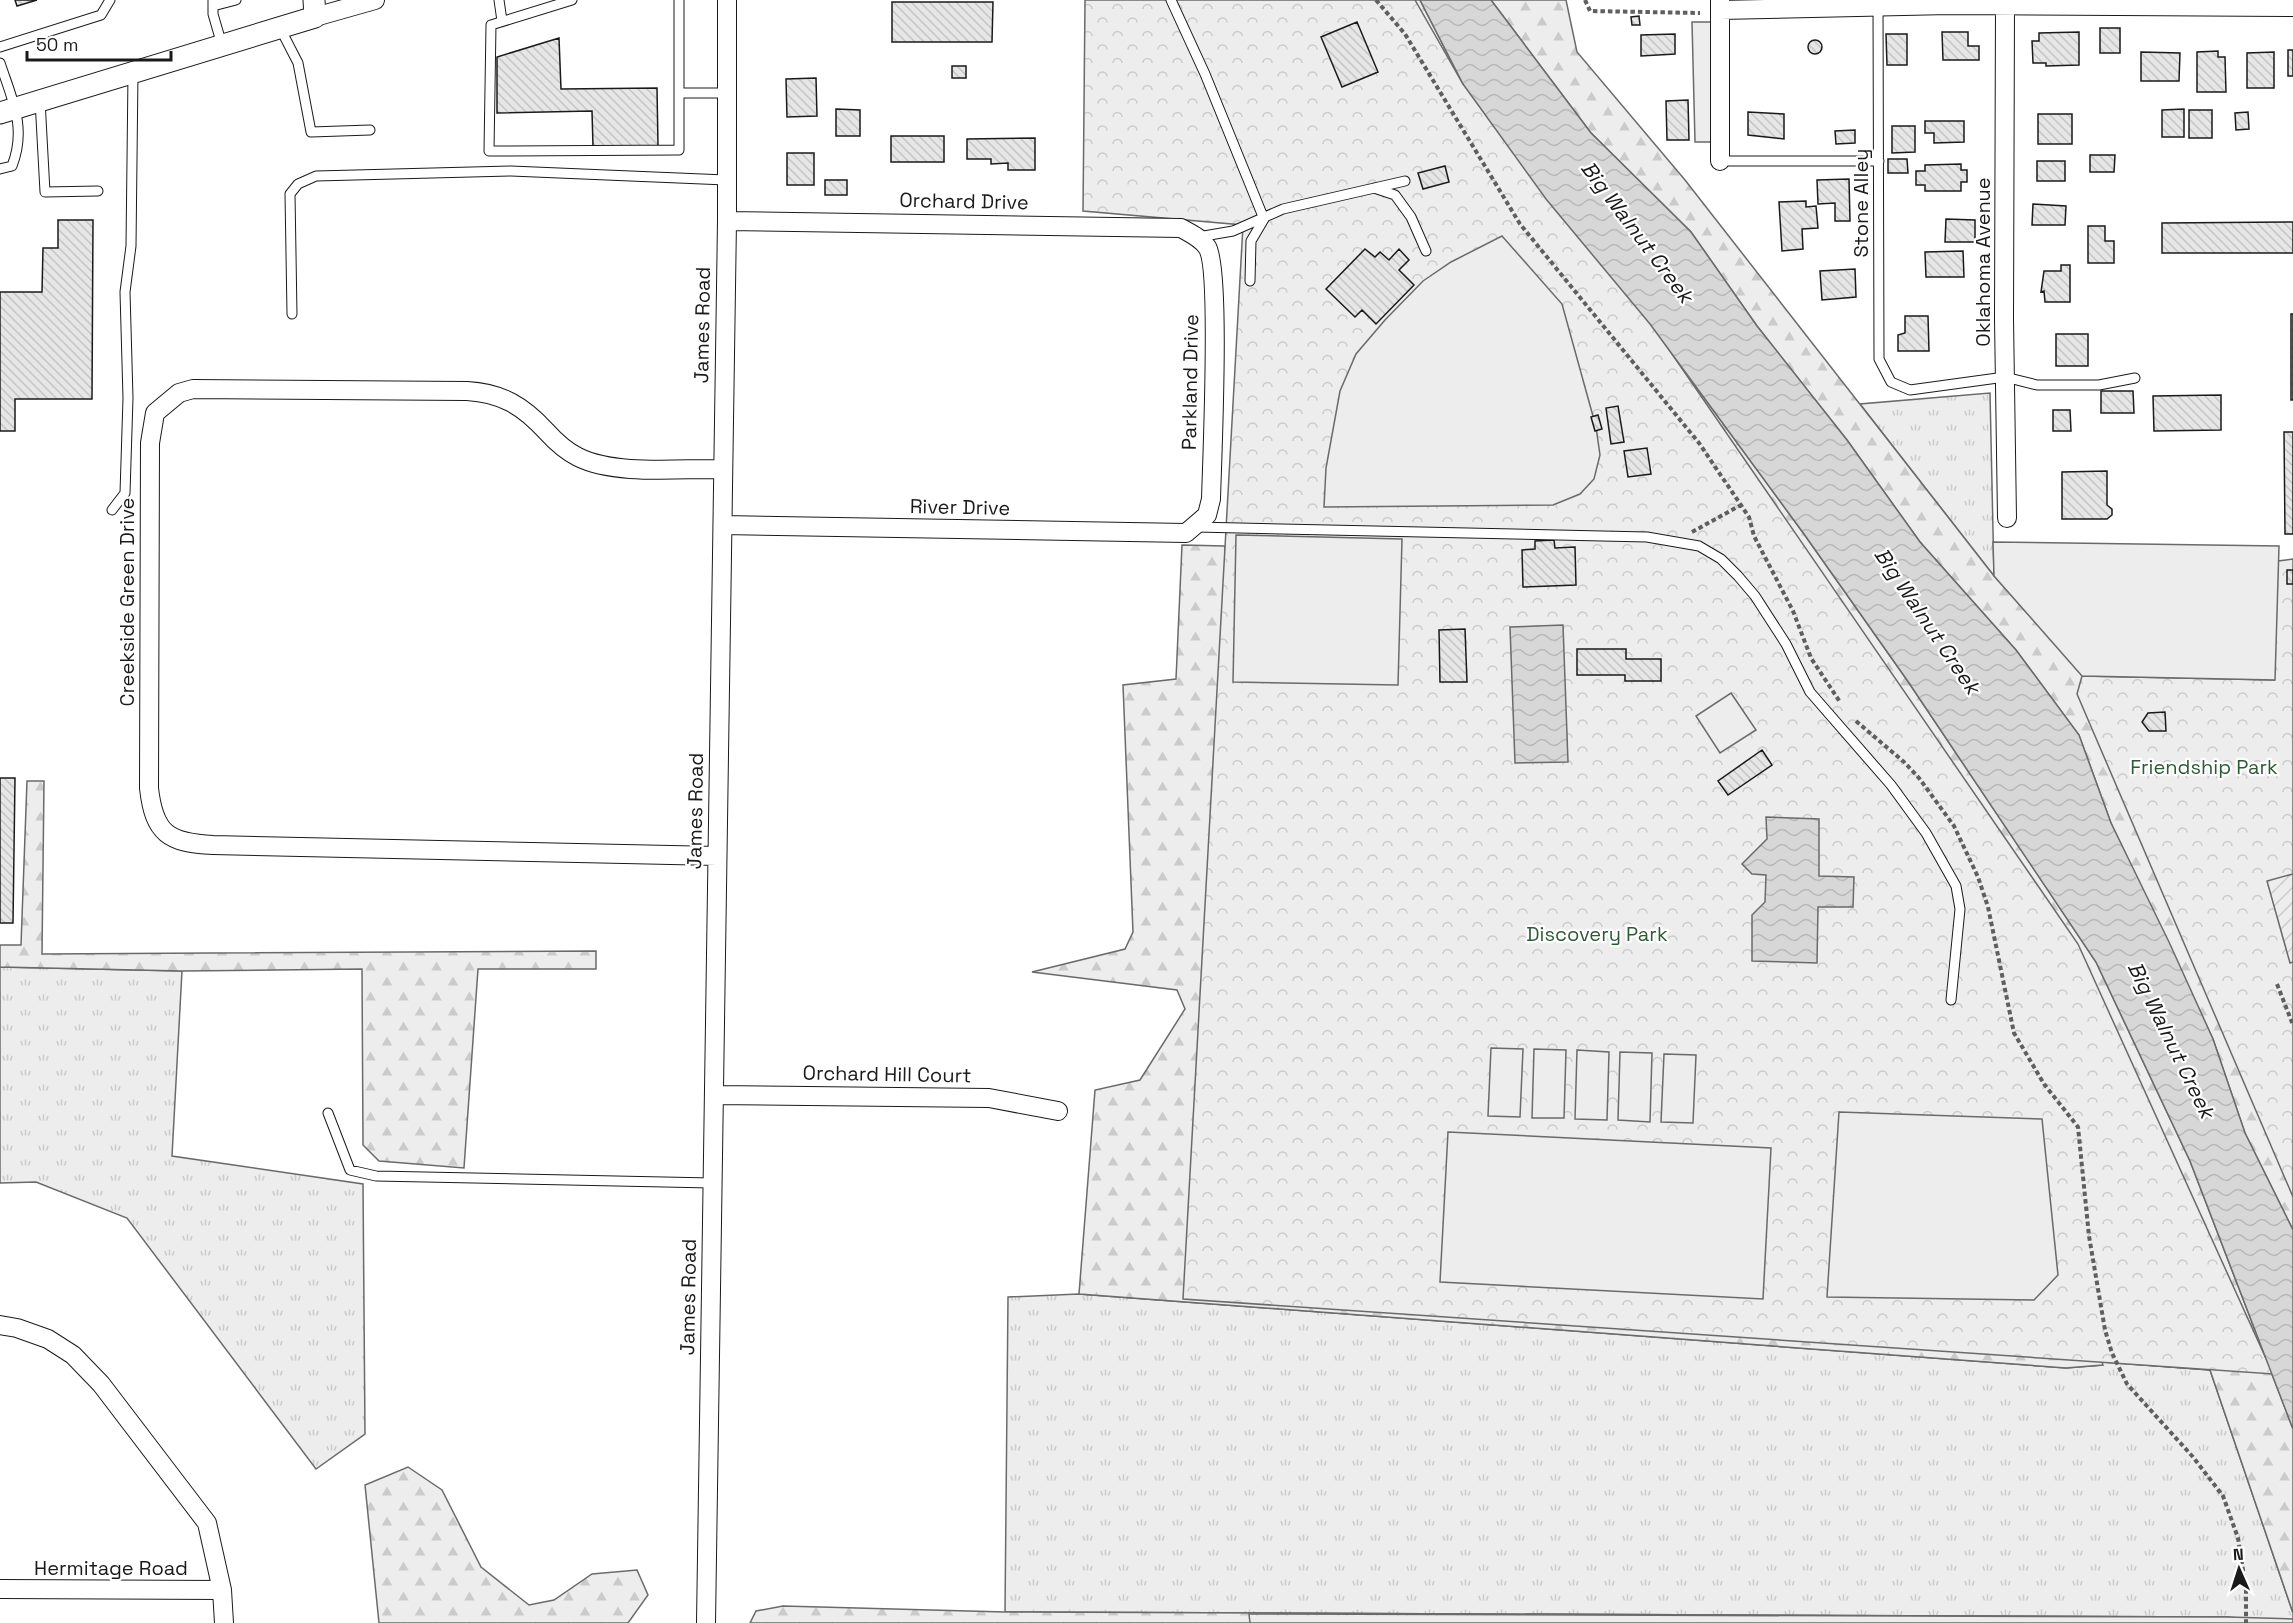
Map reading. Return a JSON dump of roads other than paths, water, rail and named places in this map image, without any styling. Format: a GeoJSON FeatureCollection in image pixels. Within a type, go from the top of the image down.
{"type":"FeatureCollection","features":[{"type":"Feature","properties":{"kind":"street"},"geometry":{"type":"LineString","coordinates":[[7,110],[280,28],[314,9],[375,0]]}},
{"type":"Feature","properties":{"kind":"street","name":"James Road"},"geometry":{"type":"LineString","coordinates":[[706,1623],[727,221],[727,0]]}},
{"type":"Feature","properties":{"kind":"street"},"geometry":{"type":"LineString","coordinates":[[1720,161],[1720,5],[2293,7]]}},
{"type":"Feature","properties":{"kind":"street","name":"Oklahoma Avenue"},"geometry":{"type":"LineString","coordinates":[[2005,6],[2007,518]]}},
{"type":"Feature","properties":{"kind":"street","name":"Orchard Drive"},"geometry":{"type":"LineString","coordinates":[[727,221],[1148,225],[1181,228],[1197,237]]}},
{"type":"Feature","properties":{"kind":"street","name":"Parkland Drive"},"geometry":{"type":"LineString","coordinates":[[1196,527],[1207,515],[1212,499],[1214,335],[1213,268],[1208,248],[1197,237]]}},
{"type":"Feature","properties":{"kind":"street","name":"Creekside Green Drive"},"geometry":{"type":"LineString","coordinates":[[717,856],[213,845],[190,844],[172,838],[158,826],[152,812],[149,788],[150,443],[155,412],[179,393],[193,389],[467,391],[485,392],[519,405],[557,442],[577,457],[595,463],[622,467],[723,469]]}},
{"type":"Feature","properties":{"kind":"street","name":"River Drive"},"geometry":{"type":"LineString","coordinates":[[723,525],[1174,533],[1186,532],[1196,527]]}},
{"type":"Feature","properties":{"kind":"street","name":"Orchard Hill Court"},"geometry":{"type":"LineString","coordinates":[[714,1095],[989,1098],[1058,1111]]}},
{"type":"Feature","properties":{"kind":"street"},"geometry":{"type":"LineString","coordinates":[[0,1325],[17,1328],[48,1339],[73,1355],[101,1384],[207,1523],[222,1590],[224,1623]]}},
{"type":"Feature","properties":{"kind":"street","name":"Hermitage Road"},"geometry":{"type":"LineString","coordinates":[[0,1589],[222,1590]]}},
{"type":"Feature","properties":{"kind":"lane"},"geometry":{"type":"LineString","coordinates":[[0,47],[101,15],[110,0]]}},
{"type":"Feature","properties":{"kind":"lane"},"geometry":{"type":"LineString","coordinates":[[222,45],[213,3],[236,0]]}},
{"type":"Feature","properties":{"kind":"lane"},"geometry":{"type":"LineString","coordinates":[[499,0],[502,21]]}},
{"type":"Feature","properties":{"kind":"lane"},"geometry":{"type":"LineString","coordinates":[[572,0],[491,25],[489,151],[679,150],[679,0]]}},
{"type":"Feature","properties":{"kind":"lane"},"geometry":{"type":"LineString","coordinates":[[1170,0],[1204,74],[1264,219]]}},
{"type":"Feature","properties":{"kind":"lane","name":"Stone Alley"},"geometry":{"type":"LineString","coordinates":[[1878,4],[1879,359],[1890,382],[1910,390],[2005,377]]}},
{"type":"Feature","properties":{"kind":"lane"},"geometry":{"type":"LineString","coordinates":[[280,28],[298,63],[311,132],[370,130]]}},
{"type":"Feature","properties":{"kind":"lane"},"geometry":{"type":"LineString","coordinates":[[0,63],[7,110],[20,136],[12,165],[0,169]]}},
{"type":"Feature","properties":{"kind":"lane"},"geometry":{"type":"LineString","coordinates":[[112,510],[125,493],[128,398],[125,291],[131,246],[133,74]]}},
{"type":"Feature","properties":{"kind":"lane"},"geometry":{"type":"LineString","coordinates":[[679,93],[727,93]]}},
{"type":"Feature","properties":{"kind":"lane"},"geometry":{"type":"LineString","coordinates":[[40,100],[45,192],[98,192]]}},
{"type":"Feature","properties":{"kind":"lane"},"geometry":{"type":"LineString","coordinates":[[1720,161],[1879,161]]}},
{"type":"Feature","properties":{"kind":"lane"},"geometry":{"type":"LineString","coordinates":[[292,314],[290,194],[298,184],[316,176],[511,171],[726,180]]}},
{"type":"Feature","properties":{"kind":"lane"},"geometry":{"type":"LineString","coordinates":[[1197,237],[1233,231],[1283,209],[1405,181]]}},
{"type":"Feature","properties":{"kind":"lane"},"geometry":{"type":"LineString","coordinates":[[1374,188],[1395,195],[1411,217],[1426,251]]}},
{"type":"Feature","properties":{"kind":"lane"},"geometry":{"type":"LineString","coordinates":[[1250,281],[1251,241],[1264,219]]}},
{"type":"Feature","properties":{"kind":"lane"},"geometry":{"type":"LineString","coordinates":[[2005,377],[2037,385],[2099,384],[2135,378]]}},
{"type":"Feature","properties":{"kind":"lane"},"geometry":{"type":"LineString","coordinates":[[1196,527],[1647,537],[1699,546],[1721,559],[1755,596],[1786,644],[1810,692],[1891,785],[1946,866],[1956,886],[1960,909],[1951,1000]]}},
{"type":"Feature","properties":{"kind":"lane"},"geometry":{"type":"LineString","coordinates":[[328,1113],[350,1170],[376,1176],[712,1183]]}},
{"type":"Feature","properties":{"kind":"water","name":"Big Walnut Creek"},"geometry":{"type":"Polygon","coordinates":[[[1420,0],[1491,0],[1591,133],[1691,232],[1757,326],[1847,440],[1920,542],[2016,650],[2079,735],[2111,823],[2213,1039],[2245,1133],[2293,1230],[2293,1429],[2190,1161],[2096,962],[1907,680],[1804,534],[1650,324],[1546,199],[1463,84],[1420,0]]]}},
{"type":"Feature","properties":{"kind":"water"},"geometry":{"type":"Polygon","coordinates":[[[1563,625],[1568,762],[1515,763],[1510,627],[1563,625]]]}},
{"type":"Feature","properties":{"kind":"water"},"geometry":{"type":"Polygon","coordinates":[[[1766,817],[1819,819],[1819,876],[1854,877],[1853,907],[1818,907],[1817,963],[1752,961],[1752,915],[1765,902],[1766,875],[1752,874],[1742,864],[1767,839],[1766,817]]]}},
{"type":"Feature","properties":{"kind":"park label","name":"Friendship Park"},"geometry":{"type":"Point","coordinates":[2204,767]}},
{"type":"Feature","properties":{"kind":"park label","name":"Discovery Park"},"geometry":{"type":"Point","coordinates":[1597,934]}}]}
